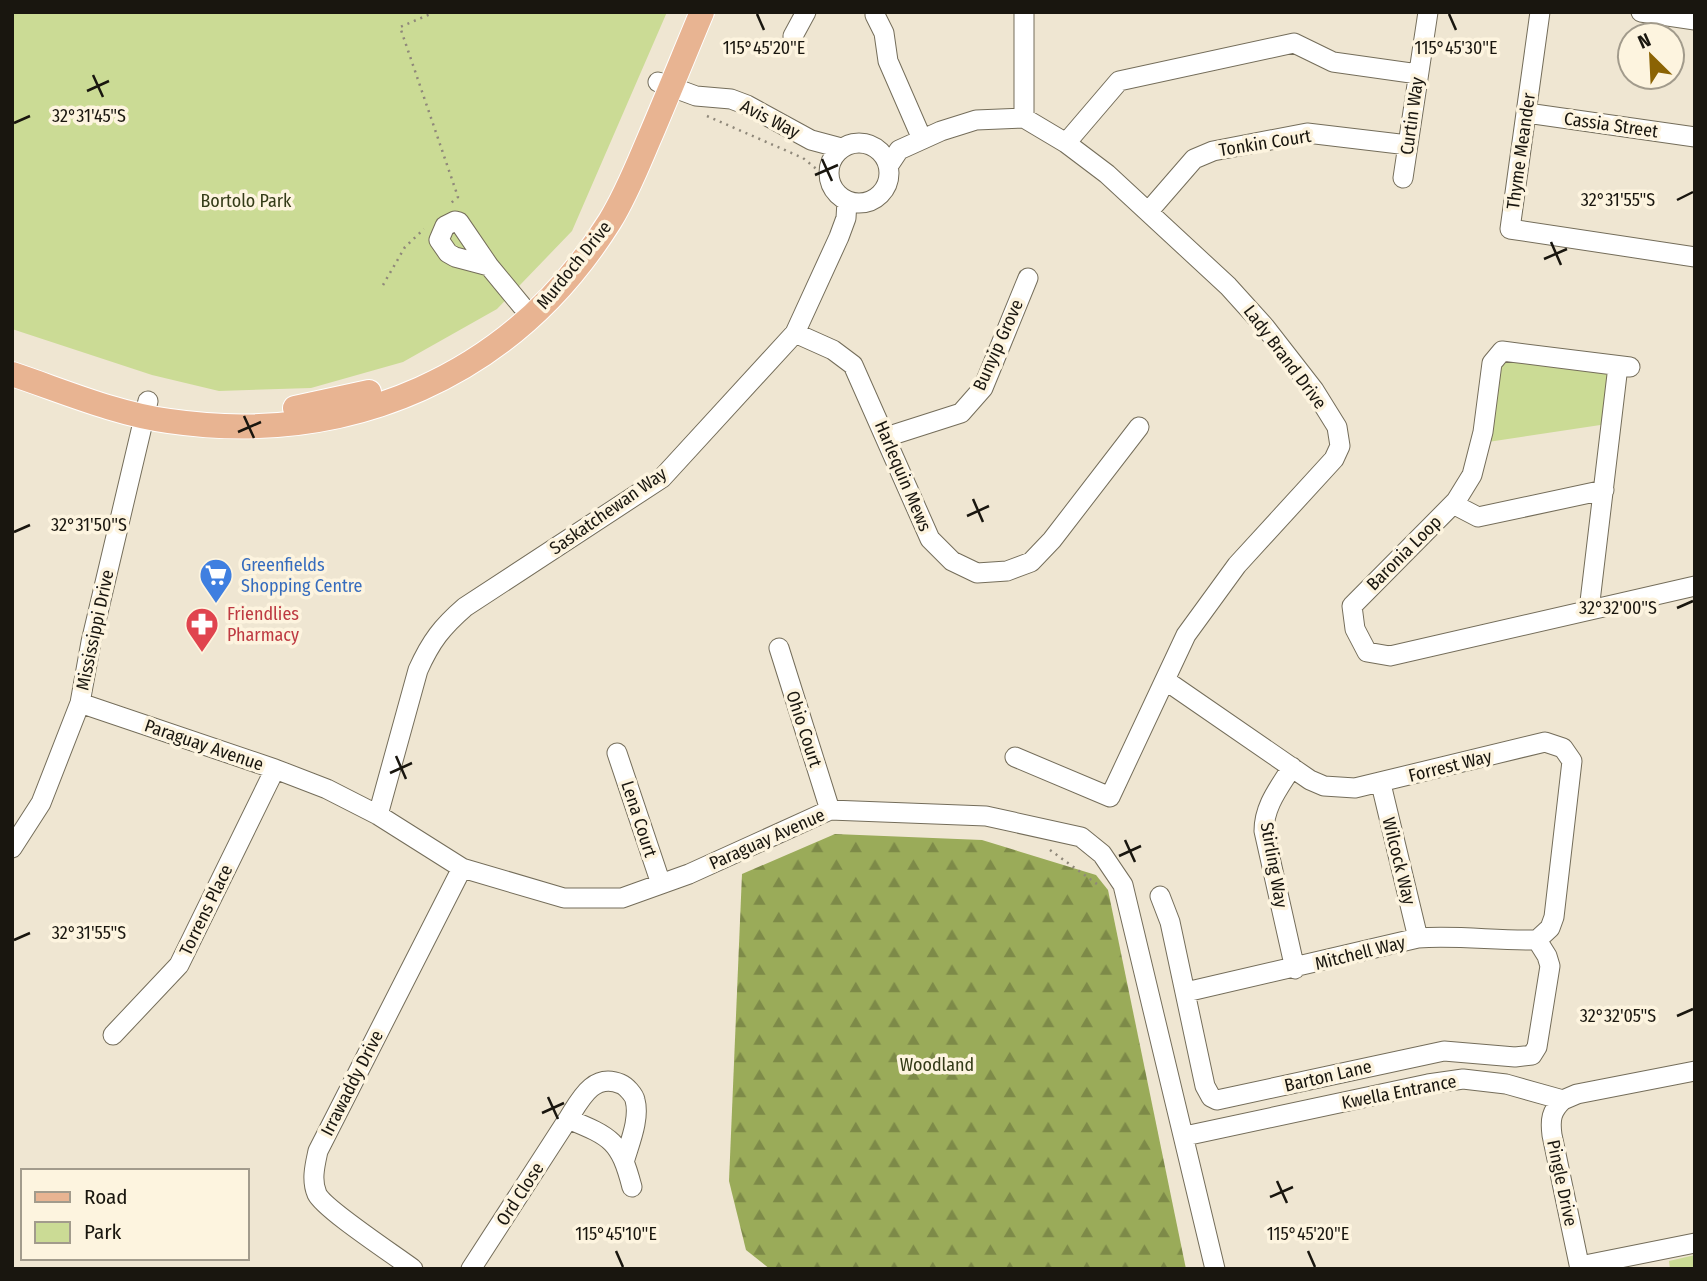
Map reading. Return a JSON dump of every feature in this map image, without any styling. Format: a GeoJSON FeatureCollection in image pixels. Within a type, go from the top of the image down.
{"type":"FeatureCollection","features":[{"type":"Feature","properties":{"kind":"main road","name":"Murdoch Drive"},"geometry":{"type":"LineString","coordinates":[[12,374],[228,427],[332,419],[391,402],[451,373],[487,352],[547,302],[596,241],[623,198],[665,85],[687,12]]}},
{"type":"Feature","properties":{"kind":"main road","name":"Murdoch Drive"},"geometry":{"type":"LineString","coordinates":[[12,356],[146,409],[230,412],[306,407],[377,390],[445,360],[475,342],[522,306],[557,270],[611,189],[702,12]]}},
{"type":"Feature","properties":{"kind":"street"},"geometry":{"type":"LineString","coordinates":[[793,36],[806,12]]}},
{"type":"Feature","properties":{"kind":"street","name":"Curtin Way"},"geometry":{"type":"LineString","coordinates":[[1403,178],[1428,12]]}},
{"type":"Feature","properties":{"kind":"street","name":"Thyme Meander"},"geometry":{"type":"LineString","coordinates":[[1540,12],[1510,229],[1695,257]]}},
{"type":"Feature","properties":{"kind":"street"},"geometry":{"type":"LineString","coordinates":[[1641,12],[1695,20]]}},
{"type":"Feature","properties":{"kind":"street"},"geometry":{"type":"LineString","coordinates":[[874,13],[884,33],[888,61],[922,139]]}},
{"type":"Feature","properties":{"kind":"street"},"geometry":{"type":"LineString","coordinates":[[889,165],[899,150],[976,120],[1024,118],[1026,13]]}},
{"type":"Feature","properties":{"kind":"street"},"geometry":{"type":"LineString","coordinates":[[1066,143],[1119,81],[1294,43],[1333,62],[1418,74]]}},
{"type":"Feature","properties":{"kind":"street","name":"Avis Way"},"geometry":{"type":"LineString","coordinates":[[665,85],[696,96],[731,99],[747,104],[811,140],[841,148]]}},
{"type":"Feature","properties":{"kind":"street","name":"Cassia Street"},"geometry":{"type":"LineString","coordinates":[[1527,113],[1695,137]]}},
{"type":"Feature","properties":{"kind":"street","name":"Lady Brand Drive"},"geometry":{"type":"LineString","coordinates":[[1015,757],[1110,797],[1186,635],[1237,565],[1334,459],[1340,446],[1337,427],[1314,390],[1265,327],[1228,286],[1107,174],[1066,143],[1024,118]]}},
{"type":"Feature","properties":{"kind":"street","name":"Tonkin Court"},"geometry":{"type":"LineString","coordinates":[[1148,212],[1194,159],[1213,151],[1307,133],[1408,145]]}},
{"type":"Feature","properties":{"kind":"street"},"geometry":{"type":"LineString","coordinates":[[859,142],[878,148],[889,165],[890,174],[883,192],[867,202],[841,198],[834,189],[829,172],[834,155],[841,148],[859,142]]}},
{"type":"Feature","properties":{"kind":"street","name":"Saskatchewan Way"},"geometry":{"type":"LineString","coordinates":[[377,815],[418,670],[428,647],[441,628],[465,607],[662,478],[795,333],[846,218],[841,198]]}},
{"type":"Feature","properties":{"kind":"street"},"geometry":{"type":"LineString","coordinates":[[489,266],[522,306]]}},
{"type":"Feature","properties":{"kind":"street","name":"Bunyip Grove"},"geometry":{"type":"LineString","coordinates":[[886,437],[961,413],[983,388],[1028,278]]}},
{"type":"Feature","properties":{"kind":"street","name":"Harlequin Mews"},"geometry":{"type":"LineString","coordinates":[[795,333],[833,350],[853,365],[930,538],[952,561],[977,573],[1007,570],[1031,562],[1052,540],[1139,427]]}},
{"type":"Feature","properties":{"kind":"street","name":"Baronia Loop"},"geometry":{"type":"LineString","coordinates":[[1589,610],[1604,490],[1624,367],[1502,351],[1492,363],[1483,432],[1472,475],[1453,504],[1352,606],[1355,629],[1367,652],[1390,656],[1695,586]]}},
{"type":"Feature","properties":{"kind":"street","name":"Mississippi Drive"},"geometry":{"type":"LineString","coordinates":[[12,848],[41,803],[80,703],[91,642],[146,409]]}},
{"type":"Feature","properties":{"kind":"street"},"geometry":{"type":"LineString","coordinates":[[1453,504],[1478,517],[1604,490]]}},
{"type":"Feature","properties":{"kind":"street","name":"Ohio Court"},"geometry":{"type":"LineString","coordinates":[[779,648],[830,810]]}},
{"type":"Feature","properties":{"kind":"street","name":"Forrest Way"},"geometry":{"type":"LineString","coordinates":[[1165,680],[1310,780],[1324,786],[1355,788],[1381,784],[1545,742],[1563,748],[1572,761],[1554,917],[1550,928],[1537,940]]}},
{"type":"Feature","properties":{"kind":"street","name":"Paraguay Avenue"},"geometry":{"type":"LineString","coordinates":[[80,703],[327,789],[377,815],[462,868],[564,898],[622,898],[689,874],[830,810],[986,816],[1081,837],[1102,854],[1123,885],[1215,1269]]}},
{"type":"Feature","properties":{"kind":"street","name":"Lena Court"},"geometry":{"type":"LineString","coordinates":[[617,753],[661,884]]}},
{"type":"Feature","properties":{"kind":"street","name":"Stirling Way"},"geometry":{"type":"LineString","coordinates":[[1292,767],[1269,804],[1264,817],[1264,831],[1295,969]]}},
{"type":"Feature","properties":{"kind":"street","name":"Torrens Place"},"geometry":{"type":"LineString","coordinates":[[113,1035],[179,965],[275,769]]}},
{"type":"Feature","properties":{"kind":"street","name":"Wilcock Way"},"geometry":{"type":"LineString","coordinates":[[1381,784],[1418,939]]}},
{"type":"Feature","properties":{"kind":"street","name":"Irrawaddy Drive"},"geometry":{"type":"LineString","coordinates":[[413,1269],[335,1212],[318,1195],[313,1173],[318,1151],[462,868]]}},
{"type":"Feature","properties":{"kind":"street","name":"Barton Lane"},"geometry":{"type":"LineString","coordinates":[[1160,896],[1170,922],[1205,1086],[1211,1097],[1217,1100],[1444,1051],[1532,1055],[1537,1047],[1550,966],[1537,940]]}},
{"type":"Feature","properties":{"kind":"street","name":"Mitchell Way"},"geometry":{"type":"LineString","coordinates":[[1186,992],[1418,939],[1447,936],[1537,940]]}},
{"type":"Feature","properties":{"kind":"street"},"geometry":{"type":"LineString","coordinates":[[1563,1100],[1577,1094],[1695,1071]]}},
{"type":"Feature","properties":{"kind":"street","name":"Kwella Entrance"},"geometry":{"type":"LineString","coordinates":[[1185,1136],[1428,1084],[1463,1079],[1506,1084],[1563,1100]]}},
{"type":"Feature","properties":{"kind":"street","name":"Ord Close"},"geometry":{"type":"LineString","coordinates":[[471,1269],[582,1096],[590,1087],[605,1080],[623,1085],[635,1098],[636,1116],[625,1159],[632,1187]]}},
{"type":"Feature","properties":{"kind":"street","name":"Pingle Drive"},"geometry":{"type":"LineString","coordinates":[[1563,1100],[1553,1109],[1550,1121],[1580,1268]]}},
{"type":"Feature","properties":{"kind":"street"},"geometry":{"type":"LineString","coordinates":[[568,1119],[610,1139],[625,1159]]}},
{"type":"Feature","properties":{"kind":"street"},"geometry":{"type":"LineString","coordinates":[[1580,1268],[1695,1243]]}},
{"type":"Feature","properties":{"kind":"path"},"geometry":{"type":"LineString","coordinates":[[435,12],[400,27],[458,197],[449,205]]}},
{"type":"Feature","properties":{"kind":"path"},"geometry":{"type":"LineString","coordinates":[[698,112],[803,158],[820,172],[841,198]]}},
{"type":"Feature","properties":{"kind":"path"},"geometry":{"type":"LineString","coordinates":[[383,285],[405,247],[432,222]]}},
{"type":"Feature","properties":{"kind":"path"},"geometry":{"type":"LineString","coordinates":[[1045,848],[1055,851],[1103,889]]}},
{"type":"Feature","properties":{"kind":"green space","name":"Bortolo Park"},"geometry":{"type":"Polygon","coordinates":[[[12,12],[667,12],[572,231],[497,309],[403,362],[311,388],[219,391],[152,375],[12,329],[12,12]]]}},
{"type":"Feature","properties":{"kind":"green space"},"geometry":{"type":"Polygon","coordinates":[[[1504,358],[1613,370],[1607,424],[1488,442],[1497,364],[1504,358]]]}},
{"type":"Feature","properties":{"kind":"green space","name":"Woodland"},"geometry":{"type":"Polygon","coordinates":[[[835,834],[982,840],[1096,875],[1108,890],[1186,1269],[770,1269],[746,1250],[729,1181],[742,874],[835,834]]]}},
{"type":"Feature","properties":{"kind":"green space"},"geometry":{"type":"Polygon","coordinates":[[[1695,1255],[1695,1269],[1670,1269],[1669,1261],[1695,1255]]]}},
{"type":"Feature","properties":{"kind":"place","name":"Greenfields Shopping Centre"},"geometry":{"type":"Point","coordinates":[216,605]}},
{"type":"Feature","properties":{"kind":"place","name":"Friendlies Pharmacy"},"geometry":{"type":"Point","coordinates":[202,654]}}]}
